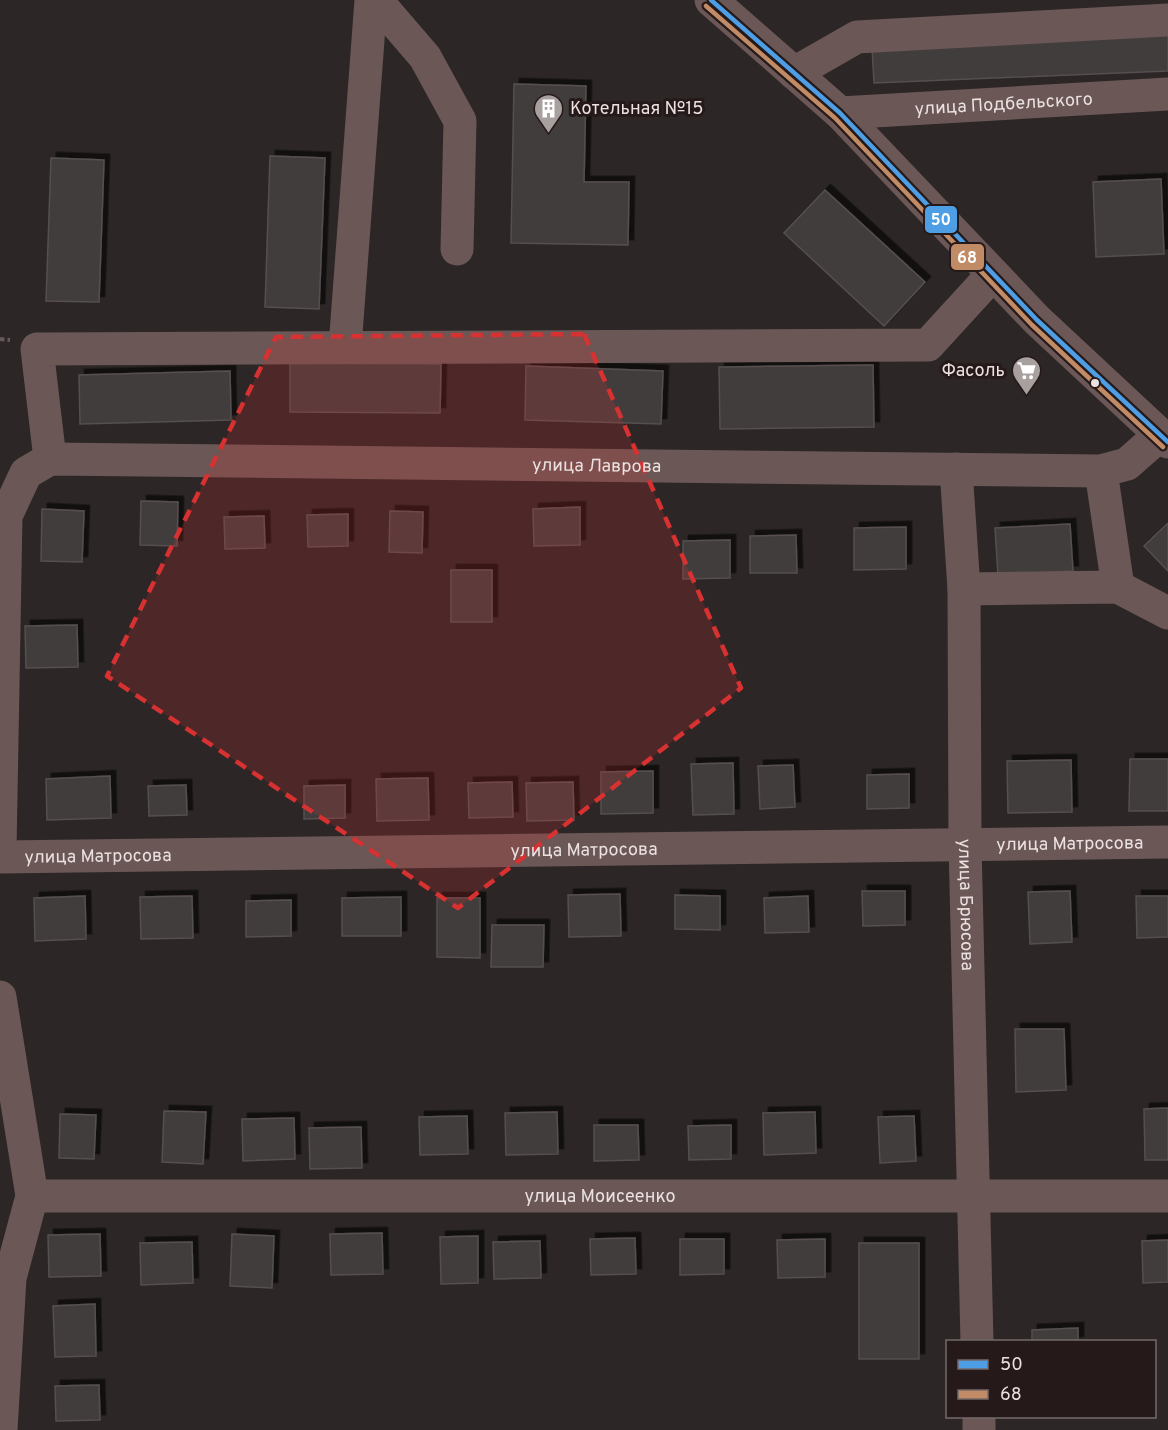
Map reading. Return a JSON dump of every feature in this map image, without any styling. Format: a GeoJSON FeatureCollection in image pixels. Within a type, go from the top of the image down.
{"type":"FeatureCollection","features":[{"type":"Feature","properties":{"kind":"street"},"geometry":{"type":"LineString","coordinates":[[345,348],[371,0]]}},
{"type":"Feature","properties":{"kind":"street"},"geometry":{"type":"LineString","coordinates":[[376,0],[425,57],[460,121],[457,249]]}},
{"type":"Feature","properties":{"kind":"street"},"geometry":{"type":"LineString","coordinates":[[711,0],[840,113],[1037,321],[1164,439]]}},
{"type":"Feature","properties":{"kind":"street"},"geometry":{"type":"LineString","coordinates":[[794,73],[857,37],[1168,20]]}},
{"type":"Feature","properties":{"kind":"street","name":"улица Подбельского"},"geometry":{"type":"LineString","coordinates":[[840,113],[1168,94]]}},
{"type":"Feature","properties":{"kind":"street"},"geometry":{"type":"LineString","coordinates":[[0,852],[6,516],[38,466],[37,349],[928,345],[993,274]]}},
{"type":"Feature","properties":{"kind":"street","name":"улица Лаврова"},"geometry":{"type":"LineString","coordinates":[[38,466],[1101,471],[1127,464],[1164,439]]}},
{"type":"Feature","properties":{"kind":"street","name":"улица Брюсова"},"geometry":{"type":"LineString","coordinates":[[956,469],[964,589],[965,844],[977,1340]]}},
{"type":"Feature","properties":{"kind":"street"},"geometry":{"type":"LineString","coordinates":[[1101,471],[1118,587]]}},
{"type":"Feature","properties":{"kind":"street"},"geometry":{"type":"LineString","coordinates":[[964,589],[1118,587],[1168,614]]}},
{"type":"Feature","properties":{"kind":"street","name":"улица Матросова"},"geometry":{"type":"LineString","coordinates":[[0,857],[1168,842]]}},
{"type":"Feature","properties":{"kind":"street"},"geometry":{"type":"LineString","coordinates":[[0,997],[32,1196],[10,1278],[1,1430]]}},
{"type":"Feature","properties":{"kind":"street","name":"улица Моисеенко"},"geometry":{"type":"LineString","coordinates":[[32,1196],[973,1198],[1168,1196]]}},
{"type":"Feature","properties":{"kind":"highlighted area"},"geometry":{"type":"Polygon","coordinates":[[[584,334],[741,688],[458,908],[107,676],[276,337],[584,334]]]}},
{"type":"Feature","properties":{"kind":"building"},"geometry":{"type":"Polygon","coordinates":[[[1168,33],[1168,71],[874,83],[872,47],[1168,33]]]}},
{"type":"Feature","properties":{"kind":"building","name":"Котельная №15"},"geometry":{"type":"Polygon","coordinates":[[[514,84],[586,86],[584,182],[629,182],[628,245],[511,243],[514,84]]]}},
{"type":"Feature","properties":{"kind":"building"},"geometry":{"type":"Polygon","coordinates":[[[270,156],[325,158],[319,309],[265,307],[270,156]]]}},
{"type":"Feature","properties":{"kind":"building"},"geometry":{"type":"Polygon","coordinates":[[[51,158],[104,160],[99,302],[46,301],[51,158]]]}},
{"type":"Feature","properties":{"kind":"building"},"geometry":{"type":"Polygon","coordinates":[[[1161,179],[1164,254],[1096,257],[1093,182],[1161,179]]]}},
{"type":"Feature","properties":{"kind":"building"},"geometry":{"type":"Polygon","coordinates":[[[825,190],[925,282],[884,326],[784,233],[825,190]]]}},
{"type":"Feature","properties":{"kind":"building"},"geometry":{"type":"Polygon","coordinates":[[[290,363],[441,364],[440,413],[290,412],[290,363]]]}},
{"type":"Feature","properties":{"kind":"building"},"geometry":{"type":"Polygon","coordinates":[[[873,365],[874,427],[720,429],[719,367],[873,365]]]}},
{"type":"Feature","properties":{"kind":"building"},"geometry":{"type":"Polygon","coordinates":[[[526,366],[663,371],[661,424],[525,420],[526,366]]]}},
{"type":"Feature","properties":{"kind":"building"},"geometry":{"type":"Polygon","coordinates":[[[230,371],[231,420],[80,424],[79,375],[230,371]]]}},
{"type":"Feature","properties":{"kind":"building"},"geometry":{"type":"Polygon","coordinates":[[[141,501],[178,502],[177,546],[140,545],[141,501]]]}},
{"type":"Feature","properties":{"kind":"building"},"geometry":{"type":"Polygon","coordinates":[[[580,507],[580,545],[534,546],[533,509],[580,507]]]}},
{"type":"Feature","properties":{"kind":"building"},"geometry":{"type":"Polygon","coordinates":[[[42,509],[84,511],[82,562],[41,561],[42,509]]]}},
{"type":"Feature","properties":{"kind":"building"},"geometry":{"type":"Polygon","coordinates":[[[390,511],[423,512],[422,553],[389,552],[390,511]]]}},
{"type":"Feature","properties":{"kind":"building"},"geometry":{"type":"Polygon","coordinates":[[[348,514],[348,546],[308,547],[307,515],[348,514]]]}},
{"type":"Feature","properties":{"kind":"building"},"geometry":{"type":"Polygon","coordinates":[[[264,516],[265,548],[225,549],[224,517],[264,516]]]}},
{"type":"Feature","properties":{"kind":"building"},"geometry":{"type":"Polygon","coordinates":[[[1168,523],[1168,571],[1144,546],[1168,523]]]}},
{"type":"Feature","properties":{"kind":"building"},"geometry":{"type":"Polygon","coordinates":[[[1070,524],[1073,571],[998,575],[995,528],[1070,524]]]}},
{"type":"Feature","properties":{"kind":"building"},"geometry":{"type":"Polygon","coordinates":[[[906,527],[906,569],[854,570],[854,528],[906,527]]]}},
{"type":"Feature","properties":{"kind":"building"},"geometry":{"type":"Polygon","coordinates":[[[796,535],[797,573],[750,573],[750,536],[796,535]]]}},
{"type":"Feature","properties":{"kind":"building"},"geometry":{"type":"Polygon","coordinates":[[[730,540],[730,578],[683,579],[683,541],[730,540]]]}},
{"type":"Feature","properties":{"kind":"building"},"geometry":{"type":"Polygon","coordinates":[[[451,570],[492,570],[492,622],[451,622],[451,570]]]}},
{"type":"Feature","properties":{"kind":"building"},"geometry":{"type":"Polygon","coordinates":[[[77,625],[78,667],[26,668],[25,626],[77,625]]]}},
{"type":"Feature","properties":{"kind":"building"},"geometry":{"type":"Polygon","coordinates":[[[1130,759],[1168,759],[1168,811],[1129,811],[1130,759]]]}},
{"type":"Feature","properties":{"kind":"building"},"geometry":{"type":"Polygon","coordinates":[[[1071,760],[1072,812],[1008,813],[1007,761],[1071,760]]]}},
{"type":"Feature","properties":{"kind":"building"},"geometry":{"type":"Polygon","coordinates":[[[733,763],[734,814],[693,815],[691,764],[733,763]]]}},
{"type":"Feature","properties":{"kind":"building"},"geometry":{"type":"Polygon","coordinates":[[[793,765],[795,807],[760,809],[758,766],[793,765]]]}},
{"type":"Feature","properties":{"kind":"building"},"geometry":{"type":"Polygon","coordinates":[[[653,771],[653,813],[601,814],[601,772],[653,771]]]}},
{"type":"Feature","properties":{"kind":"building"},"geometry":{"type":"Polygon","coordinates":[[[909,774],[909,808],[867,809],[867,775],[909,774]]]}},
{"type":"Feature","properties":{"kind":"building"},"geometry":{"type":"Polygon","coordinates":[[[110,776],[111,818],[47,820],[46,779],[110,776]]]}},
{"type":"Feature","properties":{"kind":"building"},"geometry":{"type":"Polygon","coordinates":[[[428,778],[429,820],[377,821],[376,779],[428,778]]]}},
{"type":"Feature","properties":{"kind":"building"},"geometry":{"type":"Polygon","coordinates":[[[512,782],[513,817],[469,818],[468,783],[512,782]]]}},
{"type":"Feature","properties":{"kind":"building"},"geometry":{"type":"Polygon","coordinates":[[[573,782],[574,820],[527,821],[526,783],[573,782]]]}},
{"type":"Feature","properties":{"kind":"building"},"geometry":{"type":"Polygon","coordinates":[[[186,785],[187,815],[149,816],[148,786],[186,785]]]}},
{"type":"Feature","properties":{"kind":"building"},"geometry":{"type":"Polygon","coordinates":[[[345,785],[345,818],[304,819],[304,786],[345,785]]]}},
{"type":"Feature","properties":{"kind":"building"},"geometry":{"type":"Polygon","coordinates":[[[862,891],[905,891],[905,925],[863,926],[862,891]]]}},
{"type":"Feature","properties":{"kind":"building"},"geometry":{"type":"Polygon","coordinates":[[[1070,891],[1072,942],[1030,944],[1028,892],[1070,891]]]}},
{"type":"Feature","properties":{"kind":"building"},"geometry":{"type":"Polygon","coordinates":[[[620,894],[621,936],[569,937],[568,895],[620,894]]]}},
{"type":"Feature","properties":{"kind":"building"},"geometry":{"type":"Polygon","coordinates":[[[675,895],[720,896],[720,930],[675,929],[675,895]]]}},
{"type":"Feature","properties":{"kind":"building"},"geometry":{"type":"Polygon","coordinates":[[[85,896],[86,939],[35,941],[34,898],[85,896]]]}},
{"type":"Feature","properties":{"kind":"building"},"geometry":{"type":"Polygon","coordinates":[[[192,896],[193,938],[141,939],[140,897],[192,896]]]}},
{"type":"Feature","properties":{"kind":"building"},"geometry":{"type":"Polygon","coordinates":[[[808,896],[809,932],[765,933],[764,898],[808,896]]]}},
{"type":"Feature","properties":{"kind":"building"},"geometry":{"type":"Polygon","coordinates":[[[1136,896],[1168,896],[1168,937],[1137,938],[1136,896]]]}},
{"type":"Feature","properties":{"kind":"building"},"geometry":{"type":"Polygon","coordinates":[[[401,897],[401,936],[342,936],[342,898],[401,897]]]}},
{"type":"Feature","properties":{"kind":"building"},"geometry":{"type":"Polygon","coordinates":[[[437,898],[480,898],[480,958],[437,957],[437,898]]]}},
{"type":"Feature","properties":{"kind":"building"},"geometry":{"type":"Polygon","coordinates":[[[291,900],[291,936],[246,937],[246,901],[291,900]]]}},
{"type":"Feature","properties":{"kind":"building"},"geometry":{"type":"Polygon","coordinates":[[[492,925],[544,925],[543,967],[491,967],[492,925]]]}},
{"type":"Feature","properties":{"kind":"building"},"geometry":{"type":"Polygon","coordinates":[[[1015,1029],[1064,1029],[1066,1090],[1016,1092],[1015,1029]]]}},
{"type":"Feature","properties":{"kind":"building"},"geometry":{"type":"Polygon","coordinates":[[[1168,1108],[1168,1160],[1145,1160],[1144,1109],[1168,1108]]]}},
{"type":"Feature","properties":{"kind":"building"},"geometry":{"type":"Polygon","coordinates":[[[164,1111],[206,1112],[203,1164],[162,1162],[164,1111]]]}},
{"type":"Feature","properties":{"kind":"building"},"geometry":{"type":"Polygon","coordinates":[[[557,1112],[558,1154],[506,1155],[505,1113],[557,1112]]]}},
{"type":"Feature","properties":{"kind":"building"},"geometry":{"type":"Polygon","coordinates":[[[815,1112],[816,1153],[764,1155],[763,1113],[815,1112]]]}},
{"type":"Feature","properties":{"kind":"building"},"geometry":{"type":"Polygon","coordinates":[[[60,1114],[96,1115],[94,1159],[59,1158],[60,1114]]]}},
{"type":"Feature","properties":{"kind":"building"},"geometry":{"type":"Polygon","coordinates":[[[467,1116],[468,1154],[420,1155],[419,1117],[467,1116]]]}},
{"type":"Feature","properties":{"kind":"building"},"geometry":{"type":"Polygon","coordinates":[[[914,1116],[916,1161],[880,1163],[878,1117],[914,1116]]]}},
{"type":"Feature","properties":{"kind":"building"},"geometry":{"type":"Polygon","coordinates":[[[294,1118],[295,1159],[243,1161],[242,1119],[294,1118]]]}},
{"type":"Feature","properties":{"kind":"building"},"geometry":{"type":"Polygon","coordinates":[[[594,1125],[638,1125],[639,1160],[594,1161],[594,1125]]]}},
{"type":"Feature","properties":{"kind":"building"},"geometry":{"type":"Polygon","coordinates":[[[731,1125],[731,1159],[689,1160],[688,1126],[731,1125]]]}},
{"type":"Feature","properties":{"kind":"building"},"geometry":{"type":"Polygon","coordinates":[[[361,1127],[362,1168],[310,1169],[309,1128],[361,1127]]]}},
{"type":"Feature","properties":{"kind":"building"},"geometry":{"type":"Polygon","coordinates":[[[382,1233],[383,1274],[331,1275],[330,1234],[382,1233]]]}},
{"type":"Feature","properties":{"kind":"building"},"geometry":{"type":"Polygon","coordinates":[[[100,1234],[101,1276],[49,1277],[48,1235],[100,1234]]]}},
{"type":"Feature","properties":{"kind":"building"},"geometry":{"type":"Polygon","coordinates":[[[232,1234],[274,1236],[272,1288],[230,1286],[232,1234]]]}},
{"type":"Feature","properties":{"kind":"building"},"geometry":{"type":"Polygon","coordinates":[[[478,1236],[478,1283],[441,1284],[440,1237],[478,1236]]]}},
{"type":"Feature","properties":{"kind":"building"},"geometry":{"type":"Polygon","coordinates":[[[635,1238],[636,1274],[591,1275],[590,1239],[635,1238]]]}},
{"type":"Feature","properties":{"kind":"building"},"geometry":{"type":"Polygon","coordinates":[[[680,1239],[724,1239],[724,1274],[680,1275],[680,1239]]]}},
{"type":"Feature","properties":{"kind":"building"},"geometry":{"type":"Polygon","coordinates":[[[825,1239],[825,1277],[778,1278],[777,1240],[825,1239]]]}},
{"type":"Feature","properties":{"kind":"building"},"geometry":{"type":"Polygon","coordinates":[[[1168,1240],[1168,1282],[1143,1283],[1142,1241],[1168,1240]]]}},
{"type":"Feature","properties":{"kind":"building"},"geometry":{"type":"Polygon","coordinates":[[[540,1241],[541,1278],[494,1279],[493,1242],[540,1241]]]}},
{"type":"Feature","properties":{"kind":"building"},"geometry":{"type":"Polygon","coordinates":[[[192,1242],[193,1283],[141,1285],[140,1243],[192,1242]]]}},
{"type":"Feature","properties":{"kind":"building"},"geometry":{"type":"Polygon","coordinates":[[[859,1243],[919,1243],[919,1359],[859,1359],[859,1243]]]}},
{"type":"Feature","properties":{"kind":"building"},"geometry":{"type":"Polygon","coordinates":[[[95,1304],[96,1356],[55,1357],[53,1306],[95,1304]]]}},
{"type":"Feature","properties":{"kind":"building"},"geometry":{"type":"Polygon","coordinates":[[[1078,1328],[1078,1340],[1032,1340],[1032,1330],[1078,1328]]]}},
{"type":"Feature","properties":{"kind":"building"},"geometry":{"type":"Polygon","coordinates":[[[99,1385],[100,1420],[56,1421],[55,1386],[99,1385]]]}},
{"type":"Feature","properties":{"kind":"transit line","name":"50"},"geometry":{"type":"LineString","coordinates":[[711,0],[840,113],[1037,320],[1168,442]]}},
{"type":"Feature","properties":{"kind":"transit line","name":"68"},"geometry":{"type":"LineString","coordinates":[[706,6],[835,118],[1032,325],[1163,447]]}},
{"type":"Feature","properties":{"kind":"place","name":"Котельная №15"},"geometry":{"type":"Point","coordinates":[549,134]}},
{"type":"Feature","properties":{"kind":"place","name":"Фасоль"},"geometry":{"type":"Point","coordinates":[1026,396]}}]}
